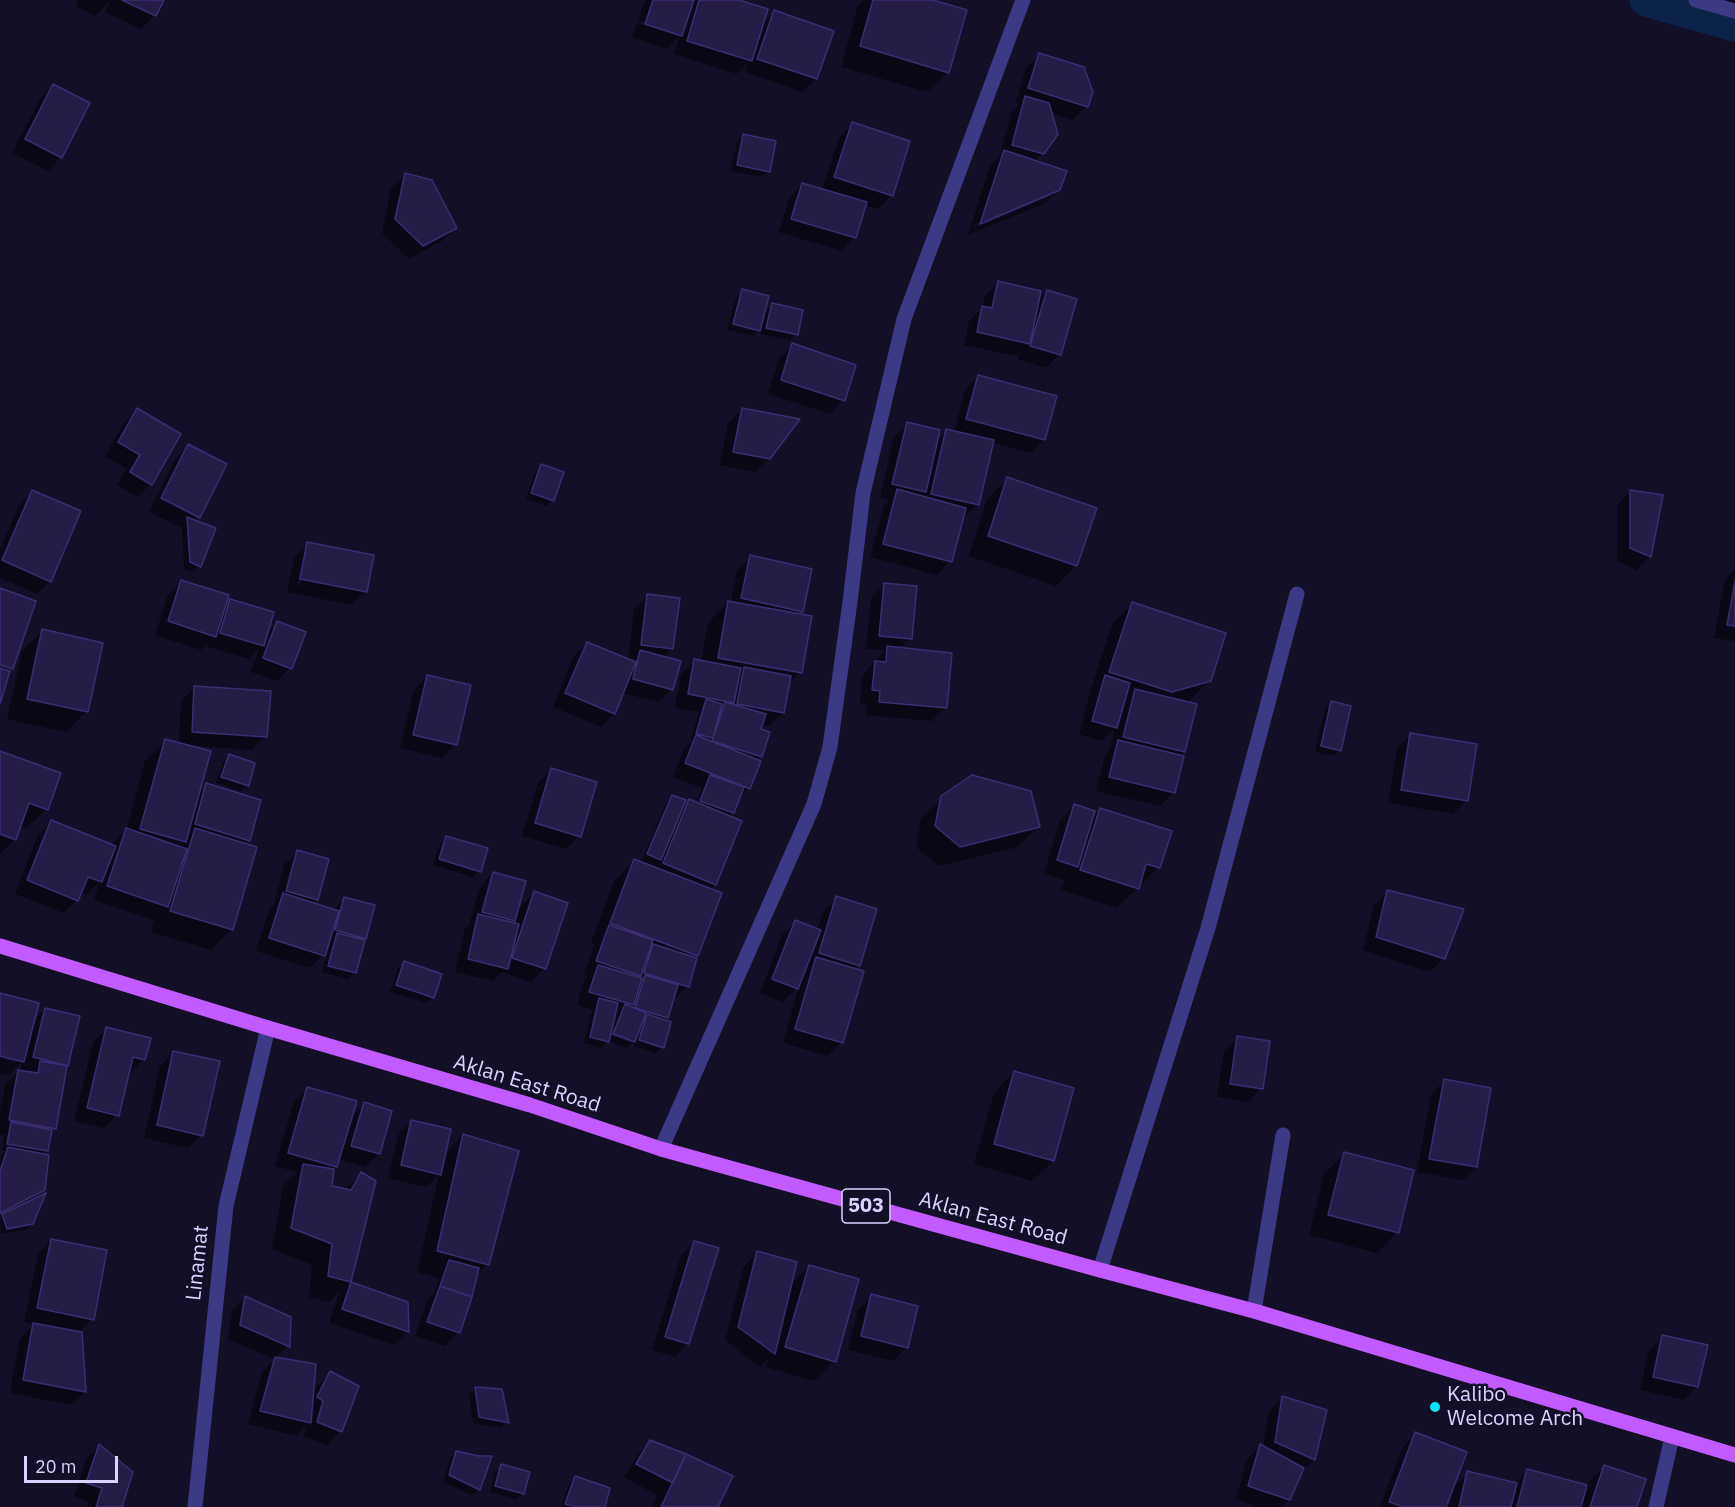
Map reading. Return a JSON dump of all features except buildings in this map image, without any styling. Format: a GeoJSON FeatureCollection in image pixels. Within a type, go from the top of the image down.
{"type":"FeatureCollection","features":[{"type":"Feature","properties":{"kind":"main road","name":"Aklan East Road"},"geometry":{"type":"LineString","coordinates":[[0,946],[530,1105],[661,1149],[1254,1311],[1735,1455]]}},
{"type":"Feature","properties":{"kind":"street"},"geometry":{"type":"LineString","coordinates":[[661,1149],[814,804],[830,747],[863,493],[904,319],[1023,0]]}},
{"type":"Feature","properties":{"kind":"street"},"geometry":{"type":"LineString","coordinates":[[1695,0],[1735,11]]}},
{"type":"Feature","properties":{"kind":"street"},"geometry":{"type":"LineString","coordinates":[[1100,1270],[1208,928],[1298,594]]}},
{"type":"Feature","properties":{"kind":"street","name":"Linamat"},"geometry":{"type":"LineString","coordinates":[[195,1507],[226,1206],[268,1028]]}},
{"type":"Feature","properties":{"kind":"street"},"geometry":{"type":"LineString","coordinates":[[1254,1311],[1283,1135]]}},
{"type":"Feature","properties":{"kind":"street"},"geometry":{"type":"LineString","coordinates":[[1656,1507],[1672,1437]]}},
{"type":"Feature","properties":{"kind":"waterway"},"geometry":{"type":"LineString","coordinates":[[1646,0],[1735,25]]}},
{"type":"Feature","properties":{"kind":"place","name":"Kalibo Welcome Arch"},"geometry":{"type":"Point","coordinates":[1435,1407]}}]}
